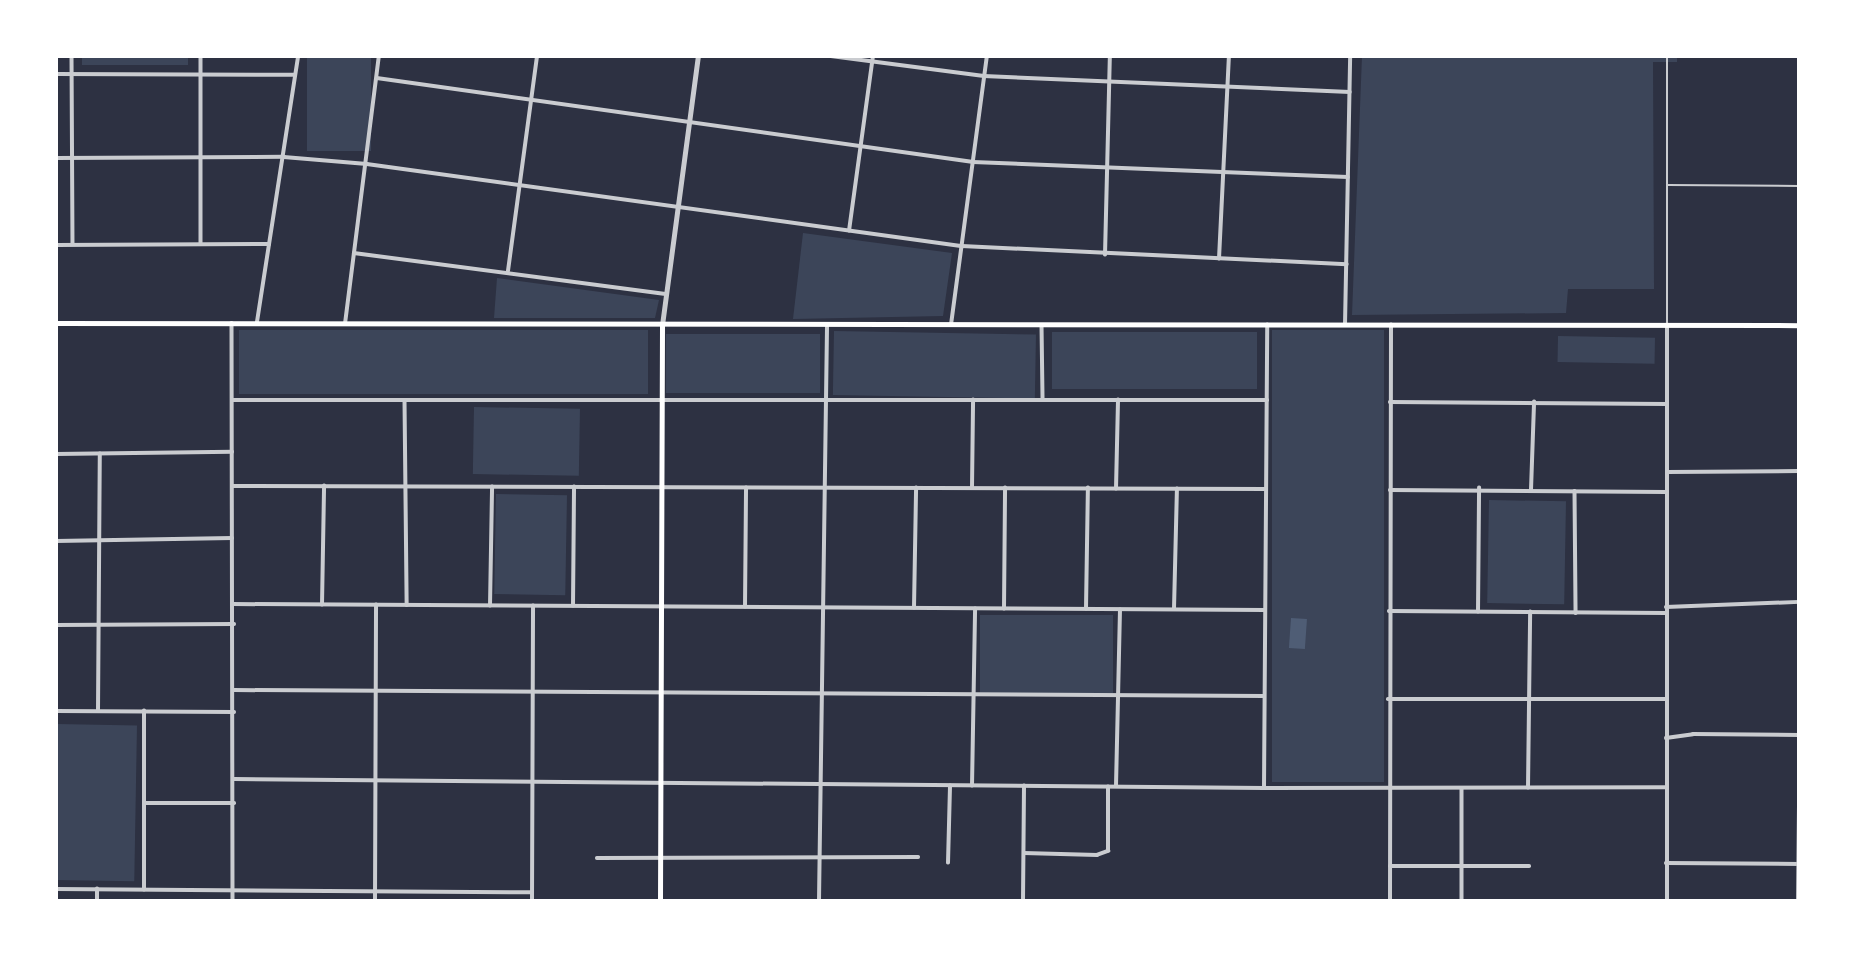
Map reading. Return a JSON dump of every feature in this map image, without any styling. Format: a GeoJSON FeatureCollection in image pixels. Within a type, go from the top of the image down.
{"type":"FeatureCollection","features":[{"type":"Feature","properties":{"kind":"main road"},"geometry":{"type":"LineString","coordinates":[[56,323],[1799,325]]}},
{"type":"Feature","properties":{"kind":"main road"},"geometry":{"type":"LineString","coordinates":[[660,901],[662,325]]}},
{"type":"Feature","properties":{"kind":"street"},"geometry":{"type":"LineString","coordinates":[[72,56],[73,244]]}},
{"type":"Feature","properties":{"kind":"street"},"geometry":{"type":"LineString","coordinates":[[201,56],[201,244]]}},
{"type":"Feature","properties":{"kind":"street"},"geometry":{"type":"LineString","coordinates":[[257,322],[298,56]]}},
{"type":"Feature","properties":{"kind":"street"},"geometry":{"type":"LineString","coordinates":[[345,324],[379,56]]}},
{"type":"Feature","properties":{"kind":"street"},"geometry":{"type":"LineString","coordinates":[[508,271],[537,56]]}},
{"type":"Feature","properties":{"kind":"street"},"geometry":{"type":"LineString","coordinates":[[662,325],[698,56]]}},
{"type":"Feature","properties":{"kind":"street"},"geometry":{"type":"LineString","coordinates":[[831,56],[873,59],[984,76],[1110,84],[1350,92]]}},
{"type":"Feature","properties":{"kind":"street"},"geometry":{"type":"LineString","coordinates":[[951,325],[987,56]]}},
{"type":"Feature","properties":{"kind":"street"},"geometry":{"type":"LineString","coordinates":[[1105,255],[1110,56]]}},
{"type":"Feature","properties":{"kind":"street"},"geometry":{"type":"LineString","coordinates":[[1219,259],[1229,56]]}},
{"type":"Feature","properties":{"kind":"street"},"geometry":{"type":"LineString","coordinates":[[1345,325],[1350,56]]}},
{"type":"Feature","properties":{"kind":"street"},"geometry":{"type":"LineString","coordinates":[[849,231],[873,59]]}},
{"type":"Feature","properties":{"kind":"street"},"geometry":{"type":"LineString","coordinates":[[56,74],[295,75]]}},
{"type":"Feature","properties":{"kind":"street"},"geometry":{"type":"LineString","coordinates":[[377,78],[531,99],[689,125],[973,162],[1348,177]]}},
{"type":"Feature","properties":{"kind":"street"},"geometry":{"type":"LineString","coordinates":[[56,158],[284,157],[366,164],[961,246],[1105,255],[1346,264]]}},
{"type":"Feature","properties":{"kind":"street"},"geometry":{"type":"LineString","coordinates":[[56,245],[269,244]]}},
{"type":"Feature","properties":{"kind":"street"},"geometry":{"type":"LineString","coordinates":[[354,253],[508,271],[665,294]]}},
{"type":"Feature","properties":{"kind":"street"},"geometry":{"type":"LineString","coordinates":[[232,323],[233,901]]}},
{"type":"Feature","properties":{"kind":"street"},"geometry":{"type":"LineString","coordinates":[[819,901],[825,693],[827,325]]}},
{"type":"Feature","properties":{"kind":"street"},"geometry":{"type":"LineString","coordinates":[[1042,325],[1043,400]]}},
{"type":"Feature","properties":{"kind":"street"},"geometry":{"type":"LineString","coordinates":[[1264,788],[1267,325]]}},
{"type":"Feature","properties":{"kind":"street"},"geometry":{"type":"LineString","coordinates":[[1390,901],[1388,699],[1391,325]]}},
{"type":"Feature","properties":{"kind":"street"},"geometry":{"type":"LineString","coordinates":[[1667,325],[1667,901]]}},
{"type":"Feature","properties":{"kind":"street"},"geometry":{"type":"LineString","coordinates":[[232,400],[1267,400]]}},
{"type":"Feature","properties":{"kind":"street"},"geometry":{"type":"LineString","coordinates":[[405,400],[407,605]]}},
{"type":"Feature","properties":{"kind":"street"},"geometry":{"type":"LineString","coordinates":[[972,488],[973,400]]}},
{"type":"Feature","properties":{"kind":"street"},"geometry":{"type":"LineString","coordinates":[[1116,489],[1118,400]]}},
{"type":"Feature","properties":{"kind":"street"},"geometry":{"type":"LineString","coordinates":[[1390,402],[1667,404]]}},
{"type":"Feature","properties":{"kind":"street"},"geometry":{"type":"LineString","coordinates":[[1531,490],[1535,402]]}},
{"type":"Feature","properties":{"kind":"street"},"geometry":{"type":"LineString","coordinates":[[56,454],[232,452]]}},
{"type":"Feature","properties":{"kind":"street"},"geometry":{"type":"LineString","coordinates":[[98,711],[100,454]]}},
{"type":"Feature","properties":{"kind":"street"},"geometry":{"type":"LineString","coordinates":[[1667,472],[1799,471]]}},
{"type":"Feature","properties":{"kind":"street"},"geometry":{"type":"LineString","coordinates":[[232,486],[1265,489]]}},
{"type":"Feature","properties":{"kind":"street"},"geometry":{"type":"LineString","coordinates":[[323,605],[324,486]]}},
{"type":"Feature","properties":{"kind":"street"},"geometry":{"type":"LineString","coordinates":[[490,606],[492,487]]}},
{"type":"Feature","properties":{"kind":"street"},"geometry":{"type":"LineString","coordinates":[[573,606],[574,487]]}},
{"type":"Feature","properties":{"kind":"street"},"geometry":{"type":"LineString","coordinates":[[745,607],[746,488]]}},
{"type":"Feature","properties":{"kind":"street"},"geometry":{"type":"LineString","coordinates":[[914,608],[916,488]]}},
{"type":"Feature","properties":{"kind":"street"},"geometry":{"type":"LineString","coordinates":[[1004,609],[1005,488]]}},
{"type":"Feature","properties":{"kind":"street"},"geometry":{"type":"LineString","coordinates":[[1086,609],[1088,488]]}},
{"type":"Feature","properties":{"kind":"street"},"geometry":{"type":"LineString","coordinates":[[1390,490],[1479,488],[1666,492]]}},
{"type":"Feature","properties":{"kind":"street"},"geometry":{"type":"LineString","coordinates":[[1478,612],[1479,488]]}},
{"type":"Feature","properties":{"kind":"street"},"geometry":{"type":"LineString","coordinates":[[1174,610],[1177,489]]}},
{"type":"Feature","properties":{"kind":"street"},"geometry":{"type":"LineString","coordinates":[[1575,491],[1576,612]]}},
{"type":"Feature","properties":{"kind":"street"},"geometry":{"type":"LineString","coordinates":[[56,541],[232,538]]}},
{"type":"Feature","properties":{"kind":"street"},"geometry":{"type":"LineString","coordinates":[[1666,607],[1799,602]]}},
{"type":"Feature","properties":{"kind":"street"},"geometry":{"type":"LineString","coordinates":[[233,604],[1265,610]]}},
{"type":"Feature","properties":{"kind":"street"},"geometry":{"type":"LineString","coordinates":[[375,901],[376,605]]}},
{"type":"Feature","properties":{"kind":"street"},"geometry":{"type":"LineString","coordinates":[[532,901],[533,606]]}},
{"type":"Feature","properties":{"kind":"street"},"geometry":{"type":"LineString","coordinates":[[972,786],[975,609]]}},
{"type":"Feature","properties":{"kind":"street"},"geometry":{"type":"LineString","coordinates":[[1116,787],[1120,610]]}},
{"type":"Feature","properties":{"kind":"street"},"geometry":{"type":"LineString","coordinates":[[1389,611],[1666,613]]}},
{"type":"Feature","properties":{"kind":"street"},"geometry":{"type":"LineString","coordinates":[[1528,788],[1530,612]]}},
{"type":"Feature","properties":{"kind":"street"},"geometry":{"type":"LineString","coordinates":[[56,625],[234,624]]}},
{"type":"Feature","properties":{"kind":"street"},"geometry":{"type":"LineString","coordinates":[[234,690],[1264,696]]}},
{"type":"Feature","properties":{"kind":"street"},"geometry":{"type":"LineString","coordinates":[[1388,699],[1666,699]]}},
{"type":"Feature","properties":{"kind":"street"},"geometry":{"type":"LineString","coordinates":[[56,711],[234,712]]}},
{"type":"Feature","properties":{"kind":"street"},"geometry":{"type":"LineString","coordinates":[[144,711],[144,890]]}},
{"type":"Feature","properties":{"kind":"street"},"geometry":{"type":"LineString","coordinates":[[1666,738],[1693,734],[1799,735]]}},
{"type":"Feature","properties":{"kind":"street"},"geometry":{"type":"LineString","coordinates":[[234,779],[1264,788],[1666,786]]}},
{"type":"Feature","properties":{"kind":"street"},"geometry":{"type":"LineString","coordinates":[[948,863],[950,786]]}},
{"type":"Feature","properties":{"kind":"street"},"geometry":{"type":"LineString","coordinates":[[1023,901],[1024,786]]}},
{"type":"Feature","properties":{"kind":"street"},"geometry":{"type":"LineString","coordinates":[[1024,853],[1097,855],[1108,851],[1108,787]]}},
{"type":"Feature","properties":{"kind":"street"},"geometry":{"type":"LineString","coordinates":[[1462,788],[1462,901]]}},
{"type":"Feature","properties":{"kind":"street"},"geometry":{"type":"LineString","coordinates":[[144,803],[234,803]]}},
{"type":"Feature","properties":{"kind":"street"},"geometry":{"type":"LineString","coordinates":[[1798,901],[1799,808]]}},
{"type":"Feature","properties":{"kind":"street"},"geometry":{"type":"LineString","coordinates":[[597,858],[918,857]]}},
{"type":"Feature","properties":{"kind":"street"},"geometry":{"type":"LineString","coordinates":[[1666,863],[1799,864]]}},
{"type":"Feature","properties":{"kind":"street"},"geometry":{"type":"LineString","coordinates":[[1390,866],[1529,866]]}},
{"type":"Feature","properties":{"kind":"street"},"geometry":{"type":"LineString","coordinates":[[56,889],[532,892]]}},
{"type":"Feature","properties":{"kind":"street"},"geometry":{"type":"LineString","coordinates":[[97,890],[97,901]]}},
{"type":"Feature","properties":{"kind":"lane"},"geometry":{"type":"LineString","coordinates":[[1667,325],[1667,56],[1780,56]]}},
{"type":"Feature","properties":{"kind":"lane"},"geometry":{"type":"LineString","coordinates":[[1667,185],[1799,186]]}},
{"type":"Feature","properties":{"kind":"shaded area"},"geometry":{"type":"Polygon","coordinates":[[[82,56],[188,56],[188,65],[82,65],[82,56]]]}},
{"type":"Feature","properties":{"kind":"shaded area"},"geometry":{"type":"Polygon","coordinates":[[[307,56],[371,56],[371,151],[307,151],[307,56]]]}},
{"type":"Feature","properties":{"kind":"shaded area"},"geometry":{"type":"Polygon","coordinates":[[[1362,56],[1677,56],[1677,62],[1653,62],[1654,289],[1568,289],[1566,313],[1352,315],[1362,56]]]}},
{"type":"Feature","properties":{"kind":"shaded area"},"geometry":{"type":"Polygon","coordinates":[[[803,233],[952,253],[943,316],[793,319],[803,233]]]}},
{"type":"Feature","properties":{"kind":"shaded area"},"geometry":{"type":"Polygon","coordinates":[[[497,278],[659,300],[655,318],[494,318],[497,278]]]}},
{"type":"Feature","properties":{"kind":"shaded area"},"geometry":{"type":"Polygon","coordinates":[[[239,330],[648,330],[648,394],[239,394],[239,330]]]}},
{"type":"Feature","properties":{"kind":"shaded area"},"geometry":{"type":"Polygon","coordinates":[[[1272,330],[1384,330],[1384,782],[1272,782],[1272,330]]]}},
{"type":"Feature","properties":{"kind":"shaded area"},"geometry":{"type":"Polygon","coordinates":[[[834,331],[1036,335],[1035,399],[833,395],[834,331]]]}},
{"type":"Feature","properties":{"kind":"shaded area"},"geometry":{"type":"Polygon","coordinates":[[[1052,332],[1257,332],[1257,389],[1052,389],[1052,332]]]}},
{"type":"Feature","properties":{"kind":"shaded area"},"geometry":{"type":"Polygon","coordinates":[[[666,334],[820,334],[820,393],[666,393],[666,334]]]}},
{"type":"Feature","properties":{"kind":"shaded area"},"geometry":{"type":"Polygon","coordinates":[[[1558,336],[1655,338],[1655,364],[1558,362],[1558,336]]]}},
{"type":"Feature","properties":{"kind":"shaded area"},"geometry":{"type":"Polygon","coordinates":[[[474,407],[580,409],[579,476],[473,474],[474,407]]]}},
{"type":"Feature","properties":{"kind":"shaded area"},"geometry":{"type":"Polygon","coordinates":[[[496,494],[567,495],[565,595],[494,594],[496,494]]]}},
{"type":"Feature","properties":{"kind":"shaded area"},"geometry":{"type":"Polygon","coordinates":[[[1489,500],[1566,501],[1564,604],[1487,603],[1489,500]]]}},
{"type":"Feature","properties":{"kind":"shaded area"},"geometry":{"type":"Polygon","coordinates":[[[980,615],[1113,615],[1113,693],[980,693],[980,615]]]}},
{"type":"Feature","properties":{"kind":"shaded area"},"geometry":{"type":"Polygon","coordinates":[[[1291,618],[1307,619],[1305,649],[1289,648],[1291,618]]]}},
{"type":"Feature","properties":{"kind":"shaded area"},"geometry":{"type":"Polygon","coordinates":[[[57,724],[137,725],[134,881],[56,880],[57,724]]]}}]}
